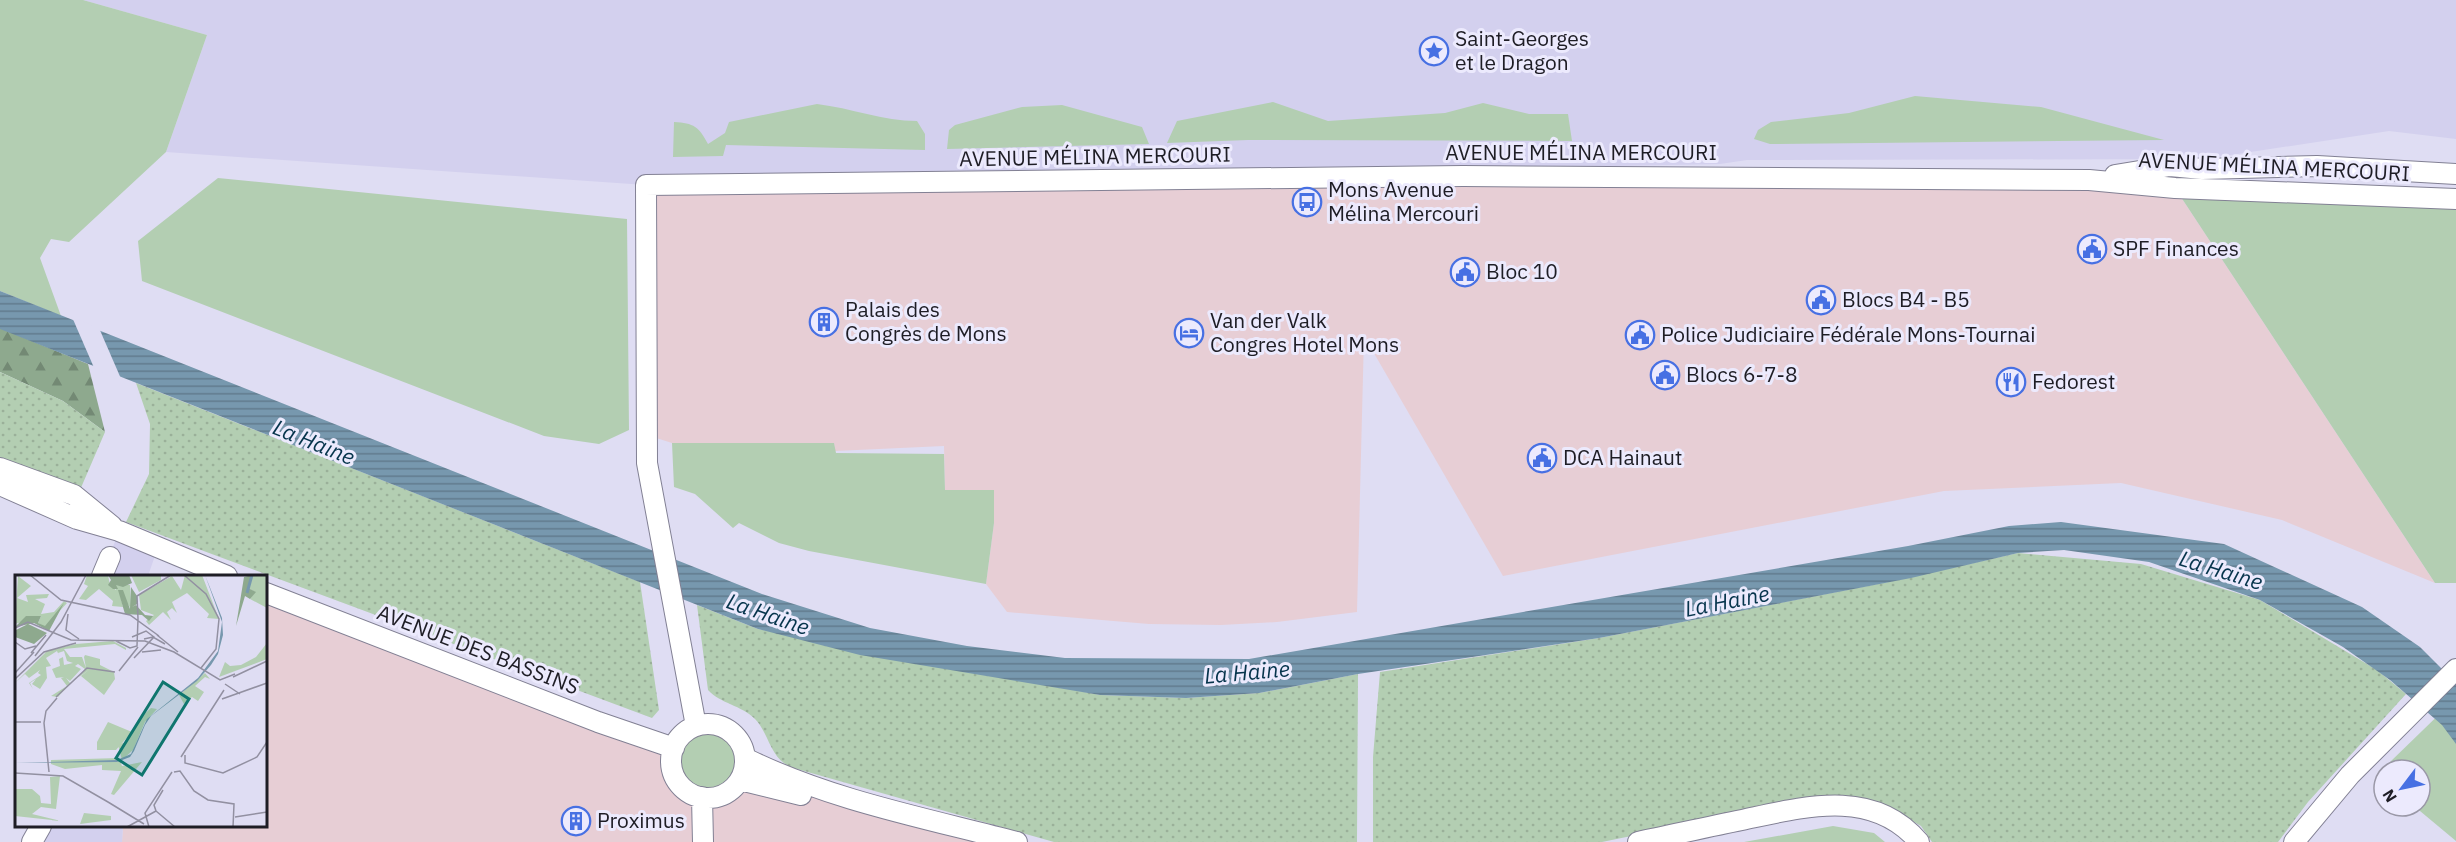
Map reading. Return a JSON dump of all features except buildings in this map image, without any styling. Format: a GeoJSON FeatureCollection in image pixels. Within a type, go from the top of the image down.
{"type":"FeatureCollection","features":[{"type":"Feature","properties":{"kind":"street","name":"AVENUE MÉLINA MERCOURI"},"geometry":{"type":"LineString","coordinates":[[2089,180],[2170,166],[2202,169],[2317,166],[2456,174]]}},
{"type":"Feature","properties":{"kind":"street","name":"AVENUE MÉLINA MERCOURI"},"geometry":{"type":"LineString","coordinates":[[696,726],[647,463],[646,185],[1452,176],[2089,180],[2175,188],[2456,200]]}},
{"type":"Feature","properties":{"kind":"street"},"geometry":{"type":"LineString","coordinates":[[0,468],[74,495],[119,531]]}},
{"type":"Feature","properties":{"kind":"street"},"geometry":{"type":"LineString","coordinates":[[0,485],[76,519],[119,531],[225,575]]}},
{"type":"Feature","properties":{"kind":"street"},"geometry":{"type":"LineString","coordinates":[[102,575],[110,557]]}},
{"type":"Feature","properties":{"kind":"street","name":"AVENUE DES BASSINS"},"geometry":{"type":"LineString","coordinates":[[267,593],[588,718],[674,748]]}},
{"type":"Feature","properties":{"kind":"street"},"geometry":{"type":"LineString","coordinates":[[2294,842],[2343,783],[2456,669]]}},
{"type":"Feature","properties":{"kind":"street"},"geometry":{"type":"LineString","coordinates":[[708,723],[729,730],[743,747],[746,758],[740,780],[723,795],[702,797],[692,794],[676,779],[672,769],[674,748],[679,738],[696,726],[708,723]]}},
{"type":"Feature","properties":{"kind":"street"},"geometry":{"type":"LineString","coordinates":[[746,758],[787,778],[824,791],[1017,842]]}},
{"type":"Feature","properties":{"kind":"street"},"geometry":{"type":"LineString","coordinates":[[740,780],[965,842]]}},
{"type":"Feature","properties":{"kind":"street"},"geometry":{"type":"LineString","coordinates":[[702,797],[703,842]]}},
{"type":"Feature","properties":{"kind":"street"},"geometry":{"type":"LineString","coordinates":[[1638,842],[1829,804],[1869,809],[1884,815],[1908,831],[1919,842]]}},
{"type":"Feature","properties":{"kind":"street"},"geometry":{"type":"LineString","coordinates":[[1689,842],[1828,813],[1856,815],[1877,822],[1905,842]]}},
{"type":"Feature","properties":{"kind":"street"},"geometry":{"type":"LineString","coordinates":[[32,842],[40,827]]}},
{"type":"Feature","properties":{"kind":"shaded area"},"geometry":{"type":"Polygon","coordinates":[[[83,0],[2456,0],[2456,139],[2389,131],[2205,159],[1747,160],[1720,164],[646,185],[166,152],[207,35],[83,0]]]}},
{"type":"Feature","properties":{"kind":"shaded area"},"geometry":{"type":"Polygon","coordinates":[[[1186,180],[2175,188],[2435,583],[2282,520],[2121,483],[1944,491],[1503,576],[1364,336],[1357,612],[1277,622],[1221,625],[1149,624],[1007,612],[986,584],[994,523],[945,491],[944,446],[835,451],[834,443],[672,443],[647,435],[646,185],[1186,180]]]}},
{"type":"Feature","properties":{"kind":"shaded area"},"geometry":{"type":"Polygon","coordinates":[[[119,531],[158,547],[148,575],[102,575],[119,531]]]}},
{"type":"Feature","properties":{"kind":"shaded area"},"geometry":{"type":"Polygon","coordinates":[[[267,593],[709,760],[785,784],[1000,842],[122,842],[123,827],[267,827],[267,593]]]}},
{"type":"Feature","properties":{"kind":"shaded area"},"geometry":{"type":"Polygon","coordinates":[[[40,827],[123,827],[122,842],[32,842],[40,827]]]}},
{"type":"Feature","properties":{"kind":"green space"},"geometry":{"type":"Polygon","coordinates":[[[0,0],[83,0],[207,35],[166,152],[69,242],[51,239],[40,258],[61,316],[0,291],[0,0]]]}},
{"type":"Feature","properties":{"kind":"green space"},"geometry":{"type":"Polygon","coordinates":[[[1915,96],[2041,107],[2164,140],[1770,144],[1754,139],[1758,130],[1771,122],[1849,113],[1915,96]]]}},
{"type":"Feature","properties":{"kind":"green space"},"geometry":{"type":"Polygon","coordinates":[[[1273,102],[1328,121],[1445,113],[1483,103],[1529,114],[1568,114],[1572,141],[1248,140],[1167,143],[1177,121],[1273,102]]]}},
{"type":"Feature","properties":{"kind":"green space"},"geometry":{"type":"Polygon","coordinates":[[[817,104],[892,119],[917,121],[925,134],[925,150],[726,145],[723,156],[673,157],[674,122],[686,123],[695,127],[708,144],[725,133],[729,122],[817,104]]]}},
{"type":"Feature","properties":{"kind":"green space"},"geometry":{"type":"Polygon","coordinates":[[[1062,105],[1142,127],[1149,144],[947,149],[949,130],[955,125],[1022,107],[1062,105]]]}},
{"type":"Feature","properties":{"kind":"green space"},"geometry":{"type":"Polygon","coordinates":[[[218,178],[627,219],[629,430],[599,444],[544,436],[142,281],[138,241],[218,178]]]}},
{"type":"Feature","properties":{"kind":"green space"},"geometry":{"type":"Polygon","coordinates":[[[2175,188],[2456,199],[2456,583],[2435,583],[2175,188]]]}},
{"type":"Feature","properties":{"kind":"green space"},"geometry":{"type":"Polygon","coordinates":[[[0,328],[88,364],[105,432],[63,401],[0,372],[0,328]]]}},
{"type":"Feature","properties":{"kind":"green space"},"geometry":{"type":"Polygon","coordinates":[[[0,372],[63,401],[105,432],[80,490],[0,459],[0,372]]]}},
{"type":"Feature","properties":{"kind":"green space"},"geometry":{"type":"Polygon","coordinates":[[[136,383],[640,582],[659,710],[652,718],[126,522],[149,474],[150,424],[136,383]]]}},
{"type":"Feature","properties":{"kind":"green space"},"geometry":{"type":"Polygon","coordinates":[[[672,443],[834,443],[836,453],[944,454],[945,490],[994,490],[994,523],[986,584],[809,551],[779,543],[739,523],[733,528],[695,494],[674,487],[672,443]]]}},
{"type":"Feature","properties":{"kind":"green space"},"geometry":{"type":"Polygon","coordinates":[[[2018,553],[2141,564],[2260,600],[2377,670],[2406,694],[2308,802],[2278,842],[1932,842],[1921,826],[1885,805],[1827,796],[1602,842],[1373,842],[1373,757],[1380,672],[1599,638],[1888,582],[2018,553]]]}},
{"type":"Feature","properties":{"kind":"green space"},"geometry":{"type":"Polygon","coordinates":[[[697,605],[758,629],[1100,695],[1186,698],[1259,693],[1358,674],[1357,842],[1054,842],[790,767],[778,757],[755,719],[708,690],[697,605]]]}},
{"type":"Feature","properties":{"kind":"green space"},"geometry":{"type":"Polygon","coordinates":[[[2456,698],[2456,841],[2428,818],[2432,818],[2432,758],[2394,758],[2456,698]]]}},
{"type":"Feature","properties":{"kind":"green space"},"geometry":{"type":"Polygon","coordinates":[[[702,733],[714,733],[725,738],[733,746],[738,763],[736,775],[725,788],[714,793],[702,793],[691,788],[683,780],[678,769],[678,757],[683,746],[691,738],[702,733]]]}},
{"type":"Feature","properties":{"kind":"green space"},"geometry":{"type":"Polygon","coordinates":[[[1833,826],[1874,833],[1885,842],[1744,842],[1833,826]]]}},
{"type":"Feature","properties":{"kind":"water","name":"La Haine"},"geometry":{"type":"Polygon","coordinates":[[[0,291],[762,594],[870,628],[967,646],[1065,658],[1249,659],[1908,546],[2009,526],[2061,522],[2224,544],[2362,607],[2420,647],[2456,683],[2456,744],[2442,725],[2390,680],[2343,647],[2260,600],[2149,562],[2064,550],[2018,553],[1911,578],[1599,638],[1358,674],[1259,693],[1186,698],[1100,695],[860,655],[758,629],[0,329],[0,291]]]}},
{"type":"Feature","properties":{"kind":"pier"},"geometry":{"type":"Polygon","coordinates":[[[72,317],[99,328],[122,381],[95,370],[72,317]]]}},
{"type":"Feature","properties":{"kind":"place","name":"Saint-Georges et le Dragon"},"geometry":{"type":"Point","coordinates":[1434,51]}},
{"type":"Feature","properties":{"kind":"place","name":"Mons Avenue Mélina Mercouri"},"geometry":{"type":"Point","coordinates":[1307,202]}},
{"type":"Feature","properties":{"kind":"place","name":"SPF Finances"},"geometry":{"type":"Point","coordinates":[2092,249]}},
{"type":"Feature","properties":{"kind":"place","name":"Bloc 10"},"geometry":{"type":"Point","coordinates":[1465,272]}},
{"type":"Feature","properties":{"kind":"place","name":"Blocs B4 - B5"},"geometry":{"type":"Point","coordinates":[1821,300]}},
{"type":"Feature","properties":{"kind":"place","name":"Palais des Congrès de Mons"},"geometry":{"type":"Point","coordinates":[824,322]}},
{"type":"Feature","properties":{"kind":"place","name":"Van der Valk Congres Hotel Mons"},"geometry":{"type":"Point","coordinates":[1189,333]}},
{"type":"Feature","properties":{"kind":"place","name":"Police Judiciaire Fédérale Mons-Tournai"},"geometry":{"type":"Point","coordinates":[1640,335]}},
{"type":"Feature","properties":{"kind":"place","name":"Blocs 6-7-8"},"geometry":{"type":"Point","coordinates":[1665,375]}},
{"type":"Feature","properties":{"kind":"place","name":"Fedorest"},"geometry":{"type":"Point","coordinates":[2011,382]}},
{"type":"Feature","properties":{"kind":"place","name":"DCA Hainaut"},"geometry":{"type":"Point","coordinates":[1542,458]}},
{"type":"Feature","properties":{"kind":"place","name":"Proximus"},"geometry":{"type":"Point","coordinates":[576,821]}}]}
